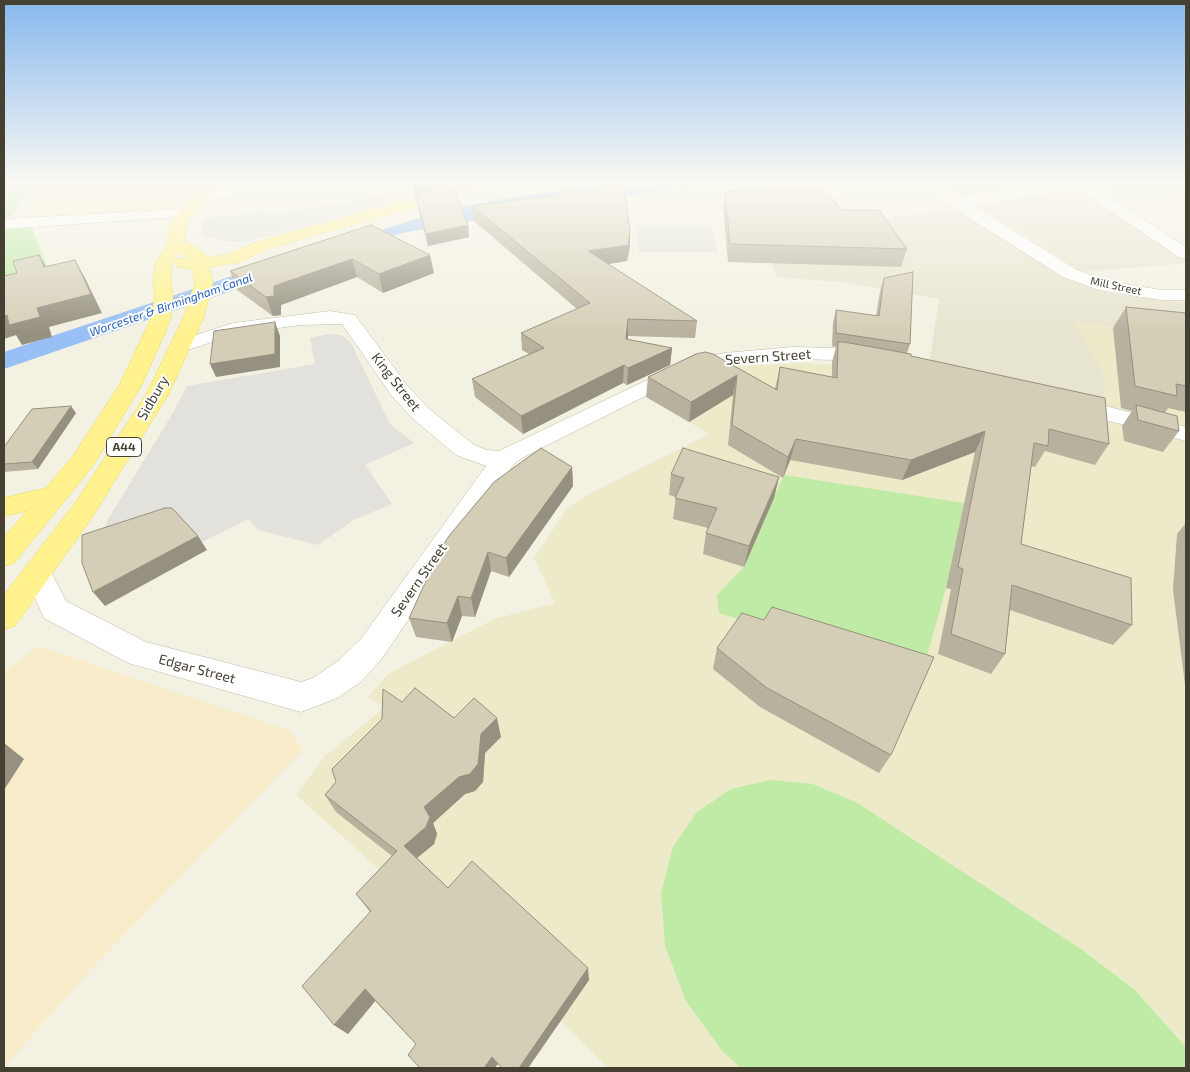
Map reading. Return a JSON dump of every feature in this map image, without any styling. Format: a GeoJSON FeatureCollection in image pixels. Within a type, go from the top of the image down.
{"type":"FeatureCollection","features":[{"type":"Feature","properties":{"kind":"main road","name":"Sidbury"},"geometry":{"type":"LineString","coordinates":[[38,574],[85,508],[158,393],[194,315],[204,283],[183,278],[162,280],[164,263],[172,251],[176,233]]}},
{"type":"Feature","properties":{"kind":"main road"},"geometry":{"type":"LineString","coordinates":[[183,278],[260,246],[307,233]]}},
{"type":"Feature","properties":{"kind":"main road"},"geometry":{"type":"LineString","coordinates":[[183,278],[240,248],[260,246]]}},
{"type":"Feature","properties":{"kind":"main road"},"geometry":{"type":"LineString","coordinates":[[172,251],[183,278]]}},
{"type":"Feature","properties":{"kind":"main road","name":"Sidbury"},"geometry":{"type":"LineString","coordinates":[[8,547],[83,461],[131,384],[160,321],[183,278]]}},
{"type":"Feature","properties":{"kind":"main road"},"geometry":{"type":"LineString","coordinates":[[4,506],[55,495]]}},
{"type":"Feature","properties":{"kind":"main road"},"geometry":{"type":"LineString","coordinates":[[8,547],[38,574]]}},
{"type":"Feature","properties":{"kind":"main road"},"geometry":{"type":"LineString","coordinates":[[4,572],[38,574]]}},
{"type":"Feature","properties":{"kind":"main road","name":"A44"},"geometry":{"type":"LineString","coordinates":[[4,617],[38,574]]}},
{"type":"Feature","properties":{"kind":"street","name":"Mill Street"},"geometry":{"type":"LineString","coordinates":[[1005,233],[1069,273],[1099,285],[1161,295],[1186,295]]}},
{"type":"Feature","properties":{"kind":"street"},"geometry":{"type":"LineString","coordinates":[[1156,233],[1186,254]]}},
{"type":"Feature","properties":{"kind":"street"},"geometry":{"type":"LineString","coordinates":[[194,315],[233,329]]}},
{"type":"Feature","properties":{"kind":"street","name":"King Street"},"geometry":{"type":"LineString","coordinates":[[233,329],[300,319],[330,317],[348,319],[399,390],[421,414],[465,450],[484,458],[504,459]]}},
{"type":"Feature","properties":{"kind":"street"},"geometry":{"type":"LineString","coordinates":[[179,347],[233,329]]}},
{"type":"Feature","properties":{"kind":"street","name":"Severn Street"},"geometry":{"type":"LineString","coordinates":[[372,648],[504,459],[557,429],[687,367],[725,359],[793,353],[838,354],[887,363]]}},
{"type":"Feature","properties":{"kind":"street"},"geometry":{"type":"LineString","coordinates":[[1051,399],[1186,434]]}},
{"type":"Feature","properties":{"kind":"street","name":"Edgar Street"},"geometry":{"type":"LineString","coordinates":[[38,574],[54,610],[139,653],[301,697],[325,688],[350,671],[372,648]]}},
{"type":"Feature","properties":{"kind":"shaded area"},"geometry":{"type":"Polygon","coordinates":[[[203,233],[281,233],[247,242],[221,241],[203,235],[203,233]]]}},
{"type":"Feature","properties":{"kind":"shaded area"},"geometry":{"type":"Polygon","coordinates":[[[637,233],[713,233],[718,252],[639,252],[637,233]]]}},
{"type":"Feature","properties":{"kind":"shaded area"},"geometry":{"type":"Polygon","coordinates":[[[761,233],[997,233],[1066,277],[1092,289],[1120,295],[1186,303],[1186,334],[1076,323],[1104,376],[1104,405],[930,360],[939,299],[848,283],[777,277],[761,233]]]}},
{"type":"Feature","properties":{"kind":"shaded area"},"geometry":{"type":"Polygon","coordinates":[[[1020,233],[1145,233],[1186,260],[1186,263],[1082,272],[1020,233]]]}},
{"type":"Feature","properties":{"kind":"shaded area"},"geometry":{"type":"Polygon","coordinates":[[[1075,323],[1186,334],[1186,427],[1104,405],[1104,376],[1075,323]]]}},
{"type":"Feature","properties":{"kind":"shaded area"},"geometry":{"type":"Polygon","coordinates":[[[329,334],[341,335],[351,343],[390,424],[414,443],[365,465],[392,504],[353,520],[318,545],[258,530],[248,519],[200,543],[93,549],[110,516],[173,413],[187,386],[315,364],[310,338],[329,334]]]}},
{"type":"Feature","properties":{"kind":"shaded area"},"geometry":{"type":"Polygon","coordinates":[[[798,363],[861,366],[1092,418],[1186,442],[1186,1048],[1135,990],[1081,949],[856,802],[813,784],[723,1052],[741,1068],[608,1068],[560,1021],[588,979],[455,902],[392,881],[296,795],[325,756],[385,707],[368,697],[388,674],[494,619],[555,603],[534,558],[567,509],[587,495],[709,434],[656,402],[710,373],[739,366],[798,363]]]}},
{"type":"Feature","properties":{"kind":"shaded area"},"geometry":{"type":"Polygon","coordinates":[[[39,646],[290,731],[303,750],[94,966],[4,1067],[4,672],[39,646]]]}},
{"type":"Feature","properties":{"kind":"green space"},"geometry":{"type":"Polygon","coordinates":[[[4,233],[34,233],[50,273],[4,298],[4,233]]]}},
{"type":"Feature","properties":{"kind":"green space"},"geometry":{"type":"Polygon","coordinates":[[[784,475],[964,503],[946,588],[921,677],[719,613],[717,595],[744,567],[784,475]]]}},
{"type":"Feature","properties":{"kind":"green space"},"geometry":{"type":"Polygon","coordinates":[[[770,780],[813,784],[856,802],[1081,949],[1135,990],[1184,1045],[1186,1048],[1186,1068],[741,1068],[723,1052],[686,1001],[665,946],[661,893],[673,847],[697,812],[731,789],[770,780]]]}},
{"type":"Feature","properties":{"kind":"water"},"geometry":{"type":"Polygon","coordinates":[[[373,233],[403,233],[377,239],[224,289],[186,299],[227,280],[373,233]]]}},
{"type":"Feature","properties":{"kind":"building"},"geometry":{"type":"Polygon","coordinates":[[[346,233],[387,233],[430,255],[379,274],[352,259],[274,286],[274,296],[266,297],[230,271],[346,233]]]}},
{"type":"Feature","properties":{"kind":"building"},"geometry":{"type":"Polygon","coordinates":[[[505,233],[630,233],[628,245],[588,251],[697,321],[628,319],[626,339],[672,348],[628,368],[624,365],[521,416],[472,379],[544,348],[521,333],[590,303],[505,233]]]}},
{"type":"Feature","properties":{"kind":"building"},"geometry":{"type":"Polygon","coordinates":[[[729,233],[896,233],[907,249],[730,244],[729,233]]]}},
{"type":"Feature","properties":{"kind":"building"},"geometry":{"type":"Polygon","coordinates":[[[39,255],[44,267],[75,260],[91,294],[37,308],[40,317],[9,325],[7,315],[4,316],[4,276],[17,273],[13,261],[39,255]]]}},
{"type":"Feature","properties":{"kind":"building"},"geometry":{"type":"Polygon","coordinates":[[[913,272],[910,344],[836,333],[836,310],[879,316],[884,278],[913,272]]]}},
{"type":"Feature","properties":{"kind":"building"},"geometry":{"type":"Polygon","coordinates":[[[1126,307],[1186,313],[1186,386],[1176,384],[1177,396],[1135,386],[1126,307]]]}},
{"type":"Feature","properties":{"kind":"building"},"geometry":{"type":"Polygon","coordinates":[[[275,322],[275,354],[210,364],[214,331],[275,322]]]}},
{"type":"Feature","properties":{"kind":"building"},"geometry":{"type":"Polygon","coordinates":[[[838,342],[911,354],[911,356],[1105,398],[1109,444],[1049,429],[1048,446],[1034,443],[1021,544],[1131,578],[1132,625],[1012,585],[1005,654],[951,634],[963,569],[958,567],[985,431],[911,460],[796,439],[788,457],[732,425],[737,375],[691,402],[648,377],[696,354],[705,352],[713,354],[777,390],[780,367],[837,378],[838,342]]]}},
{"type":"Feature","properties":{"kind":"building"},"geometry":{"type":"Polygon","coordinates":[[[1136,405],[1177,416],[1179,431],[1138,420],[1136,405]]]}},
{"type":"Feature","properties":{"kind":"building"},"geometry":{"type":"Polygon","coordinates":[[[71,406],[32,462],[4,464],[4,447],[32,409],[71,406]]]}},
{"type":"Feature","properties":{"kind":"building"},"geometry":{"type":"Polygon","coordinates":[[[541,448],[572,467],[506,558],[488,552],[471,598],[458,596],[447,623],[409,618],[441,548],[449,536],[494,482],[541,448]]]}},
{"type":"Feature","properties":{"kind":"building"},"geometry":{"type":"Polygon","coordinates":[[[683,448],[779,477],[749,546],[706,533],[717,508],[675,498],[684,478],[671,474],[683,448]]]}},
{"type":"Feature","properties":{"kind":"building"},"geometry":{"type":"Polygon","coordinates":[[[165,508],[172,508],[198,536],[93,592],[82,563],[82,535],[165,508]]]}},
{"type":"Feature","properties":{"kind":"building"},"geometry":{"type":"Polygon","coordinates":[[[772,607],[934,657],[891,755],[767,688],[717,648],[742,613],[764,620],[772,607]]]}},
{"type":"Feature","properties":{"kind":"building"},"geometry":{"type":"Polygon","coordinates":[[[415,688],[454,718],[474,698],[497,718],[481,734],[478,764],[470,774],[459,777],[424,807],[430,817],[426,827],[404,846],[448,888],[472,861],[588,968],[519,1068],[502,1068],[492,1057],[484,1068],[420,1068],[408,1055],[416,1044],[365,989],[334,1025],[302,986],[371,911],[356,894],[397,851],[325,795],[336,782],[332,769],[382,719],[383,689],[402,702],[415,688]]]}},
{"type":"Feature","properties":{"kind":"waterway","name":"Worcester & Birmingham Canal"},"geometry":{"type":"LineString","coordinates":[[4,361],[232,283]]}}]}
